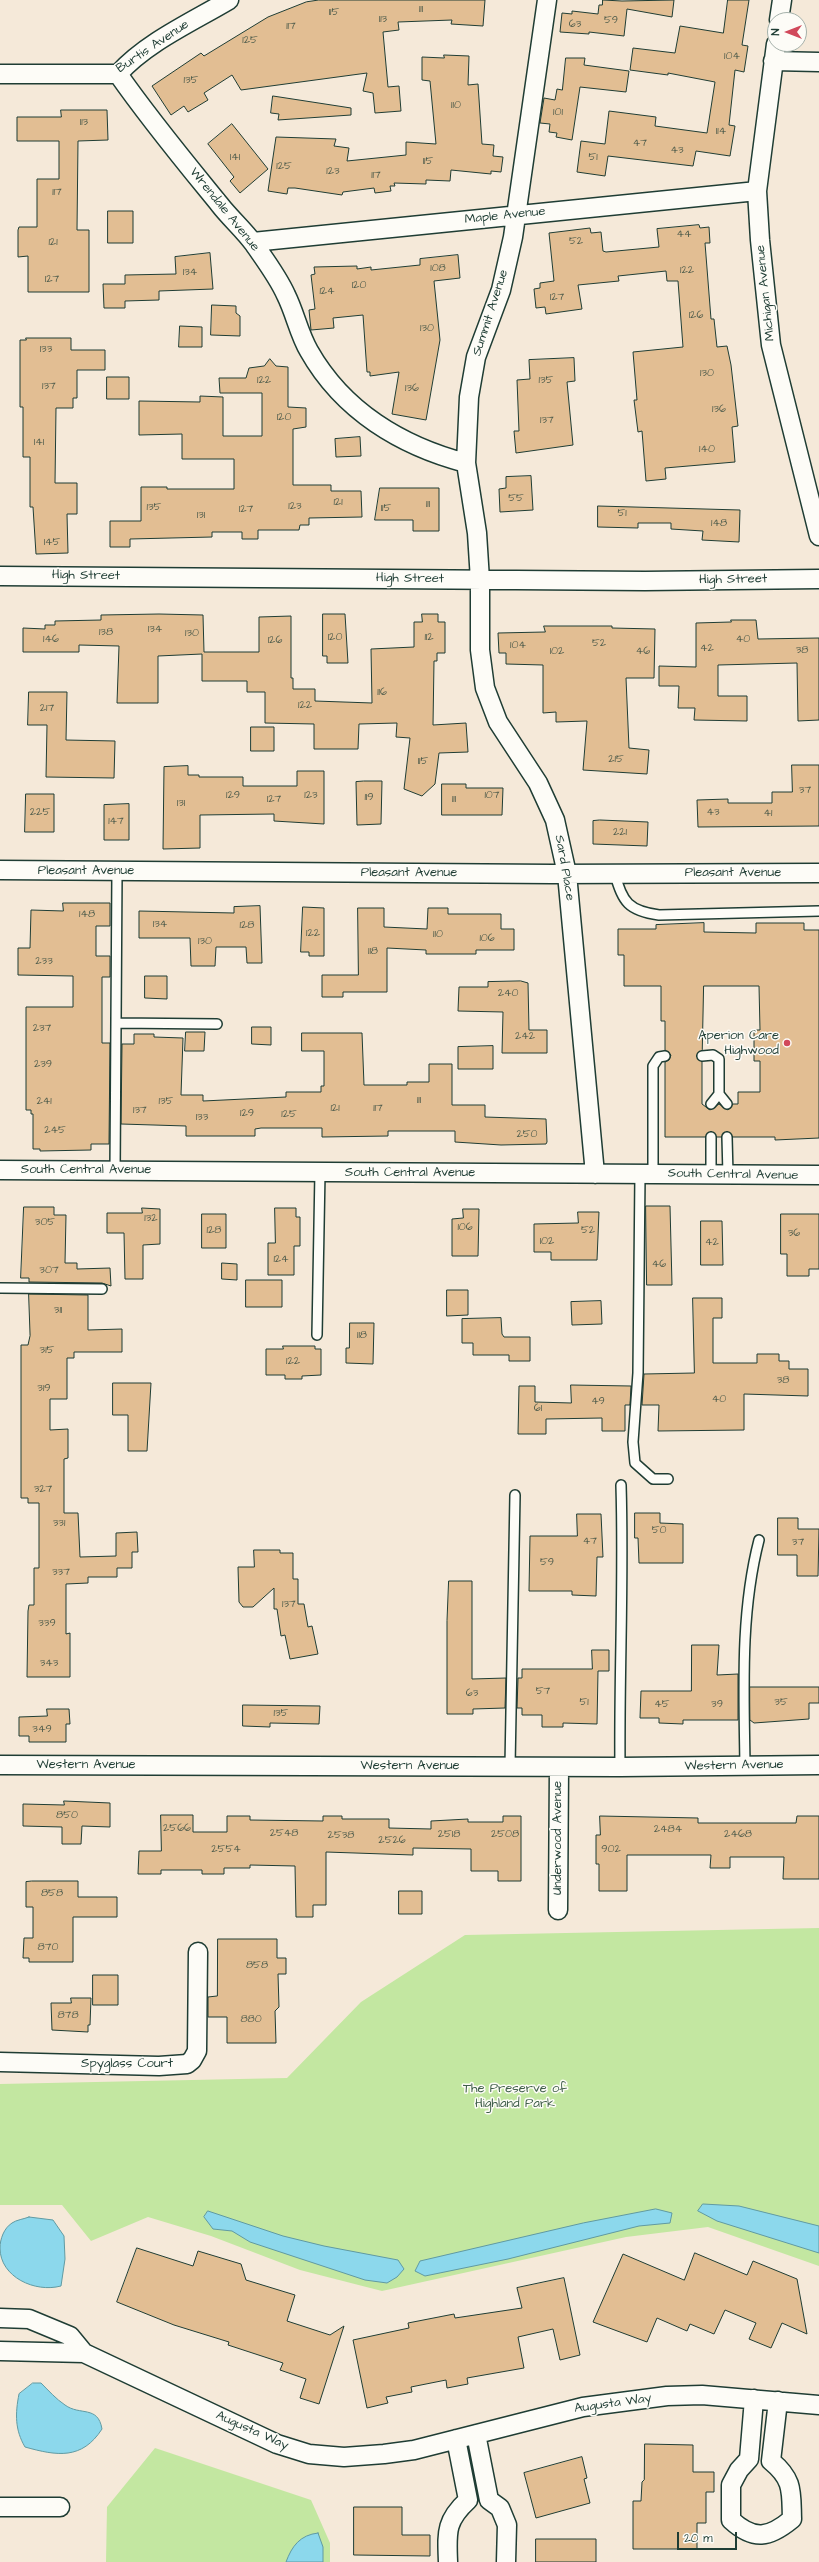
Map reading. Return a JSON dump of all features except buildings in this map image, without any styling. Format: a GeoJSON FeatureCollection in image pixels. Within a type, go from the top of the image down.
{"type":"FeatureCollection","features":[{"type":"Feature","properties":{"kind":"street","name":"Burtis Avenue"},"geometry":{"type":"LineString","coordinates":[[0,74],[118,74],[126,65],[169,35],[229,0]]}},
{"type":"Feature","properties":{"kind":"street","name":"Summit Avenue"},"geometry":{"type":"LineString","coordinates":[[480,580],[477,532],[466,463],[469,396],[476,356],[501,290],[514,237],[547,0]]}},
{"type":"Feature","properties":{"kind":"street"},"geometry":{"type":"LineString","coordinates":[[780,12],[782,0]]}},
{"type":"Feature","properties":{"kind":"street"},"geometry":{"type":"LineString","coordinates":[[775,53],[819,62]]}},
{"type":"Feature","properties":{"kind":"street","name":"Michigan Avenue"},"geometry":{"type":"LineString","coordinates":[[775,53],[757,191],[771,345],[819,536]]}},
{"type":"Feature","properties":{"kind":"street","name":"Wrendale Avenue"},"geometry":{"type":"LineString","coordinates":[[118,74],[147,116],[229,217],[253,242],[286,294],[308,350],[329,382],[356,409],[393,435],[438,456],[466,463]]}},
{"type":"Feature","properties":{"kind":"street","name":"Maple Avenue"},"geometry":{"type":"LineString","coordinates":[[253,242],[757,191]]}},
{"type":"Feature","properties":{"kind":"street","name":"High Street"},"geometry":{"type":"LineString","coordinates":[[0,576],[645,581],[819,579]]}},
{"type":"Feature","properties":{"kind":"street","name":"Sard Place"},"geometry":{"type":"LineString","coordinates":[[480,580],[480,650],[485,688],[498,722],[538,783],[555,820],[567,874],[596,1174]]}},
{"type":"Feature","properties":{"kind":"street","name":"Pleasant Avenue"},"geometry":{"type":"LineString","coordinates":[[0,870],[567,874],[819,873]]}},
{"type":"Feature","properties":{"kind":"street","name":"South Central Avenue"},"geometry":{"type":"LineString","coordinates":[[0,1170],[819,1175]]}},
{"type":"Feature","properties":{"kind":"street","name":"Western Avenue"},"geometry":{"type":"LineString","coordinates":[[0,1765],[620,1767],[819,1764]]}},
{"type":"Feature","properties":{"kind":"street","name":"Underwood Avenue"},"geometry":{"type":"LineString","coordinates":[[558,1910],[559,1766]]}},
{"type":"Feature","properties":{"kind":"street","name":"Spyglass Court"},"geometry":{"type":"LineString","coordinates":[[0,2062],[159,2066],[187,2064],[192,2060],[197,2051],[198,1952]]}},
{"type":"Feature","properties":{"kind":"street","name":"Augusta Way"},"geometry":{"type":"LineString","coordinates":[[0,2318],[29,2319],[70,2336],[84,2353]]}},
{"type":"Feature","properties":{"kind":"street","name":"Augusta Way"},"geometry":{"type":"LineString","coordinates":[[0,2350],[84,2353],[277,2444],[309,2454],[344,2457],[384,2454],[456,2439],[606,2403],[702,2395],[819,2405]]}},
{"type":"Feature","properties":{"kind":"street"},"geometry":{"type":"LineString","coordinates":[[754,2399],[748,2459],[739,2470],[731,2485],[731,2520],[744,2532],[762,2535],[779,2530],[792,2519],[791,2484],[783,2471],[771,2461],[778,2401]]}},
{"type":"Feature","properties":{"kind":"street"},"geometry":{"type":"LineString","coordinates":[[476,2434],[489,2500],[500,2508],[506,2525],[506,2562]]}},
{"type":"Feature","properties":{"kind":"street"},"geometry":{"type":"LineString","coordinates":[[448,2562],[447,2527],[455,2511],[468,2500],[456,2439]]}},
{"type":"Feature","properties":{"kind":"street"},"geometry":{"type":"LineString","coordinates":[[0,2507],[60,2506]]}},
{"type":"Feature","properties":{"kind":"lane"},"geometry":{"type":"LineString","coordinates":[[115,1171],[117,871]]}},
{"type":"Feature","properties":{"kind":"lane"},"geometry":{"type":"LineString","coordinates":[[615,874],[620,893],[628,904],[641,912],[659,915],[819,911]]}},
{"type":"Feature","properties":{"kind":"lane"},"geometry":{"type":"LineString","coordinates":[[116,1023],[217,1024]]}},
{"type":"Feature","properties":{"kind":"lane"},"geometry":{"type":"LineString","coordinates":[[702,1056],[713,1055],[719,1059],[719,1094],[727,1104]]}},
{"type":"Feature","properties":{"kind":"lane"},"geometry":{"type":"LineString","coordinates":[[665,1056],[659,1057],[653,1066],[646,1174],[638,1373],[633,1442],[635,1463],[653,1479],[668,1479]]}},
{"type":"Feature","properties":{"kind":"lane"},"geometry":{"type":"LineString","coordinates":[[711,1104],[719,1094]]}},
{"type":"Feature","properties":{"kind":"lane"},"geometry":{"type":"LineString","coordinates":[[711,1137],[719,1174]]}},
{"type":"Feature","properties":{"kind":"lane"},"geometry":{"type":"LineString","coordinates":[[719,1174],[727,1137]]}},
{"type":"Feature","properties":{"kind":"lane"},"geometry":{"type":"LineString","coordinates":[[317,1335],[320,1172]]}},
{"type":"Feature","properties":{"kind":"lane"},"geometry":{"type":"LineString","coordinates":[[0,1288],[102,1289]]}},
{"type":"Feature","properties":{"kind":"lane"},"geometry":{"type":"LineString","coordinates":[[620,1767],[619,1705],[623,1546],[621,1485]]}},
{"type":"Feature","properties":{"kind":"lane"},"geometry":{"type":"LineString","coordinates":[[510,1766],[515,1495]]}},
{"type":"Feature","properties":{"kind":"lane"},"geometry":{"type":"LineString","coordinates":[[745,1766],[746,1616],[748,1589],[759,1540]]}},
{"type":"Feature","properties":{"kind":"green space","name":"The Preserve of Highland Park"},"geometry":{"type":"Polygon","coordinates":[[[819,1928],[819,2266],[708,2227],[626,2237],[382,2291],[300,2270],[211,2236],[148,2217],[91,2241],[62,2205],[0,2205],[0,2084],[287,2078],[361,2002],[465,1935],[819,1928]]]}},
{"type":"Feature","properties":{"kind":"green space"},"geometry":{"type":"Polygon","coordinates":[[[155,2448],[311,2500],[330,2543],[330,2562],[106,2562],[107,2507],[155,2448]]]}},
{"type":"Feature","properties":{"kind":"water"},"geometry":{"type":"Polygon","coordinates":[[[703,2204],[739,2206],[819,2226],[819,2253],[717,2221],[698,2211],[703,2204]]]}},
{"type":"Feature","properties":{"kind":"water"},"geometry":{"type":"Polygon","coordinates":[[[656,2209],[672,2213],[670,2223],[639,2226],[508,2259],[425,2276],[415,2271],[420,2261],[583,2223],[656,2209]]]}},
{"type":"Feature","properties":{"kind":"water"},"geometry":{"type":"Polygon","coordinates":[[[208,2211],[283,2236],[324,2246],[398,2260],[404,2269],[397,2277],[387,2283],[365,2280],[250,2242],[232,2231],[213,2229],[204,2217],[208,2211]]]}},
{"type":"Feature","properties":{"kind":"water"},"geometry":{"type":"Polygon","coordinates":[[[29,2217],[53,2220],[64,2236],[65,2259],[61,2286],[51,2288],[30,2285],[12,2275],[6,2267],[0,2248],[2,2237],[9,2225],[29,2217]]]}},
{"type":"Feature","properties":{"kind":"water"},"geometry":{"type":"Polygon","coordinates":[[[33,2383],[41,2383],[65,2405],[77,2410],[88,2412],[97,2417],[102,2429],[94,2439],[77,2451],[58,2453],[25,2447],[19,2434],[17,2422],[18,2401],[19,2394],[33,2383]]]}},
{"type":"Feature","properties":{"kind":"water"},"geometry":{"type":"Polygon","coordinates":[[[318,2533],[323,2547],[323,2562],[286,2562],[294,2546],[298,2542],[306,2536],[318,2533]]]}},
{"type":"Feature","properties":{"kind":"place","name":"Aperion Care Highwood"},"geometry":{"type":"Point","coordinates":[787,1043]}}]}
